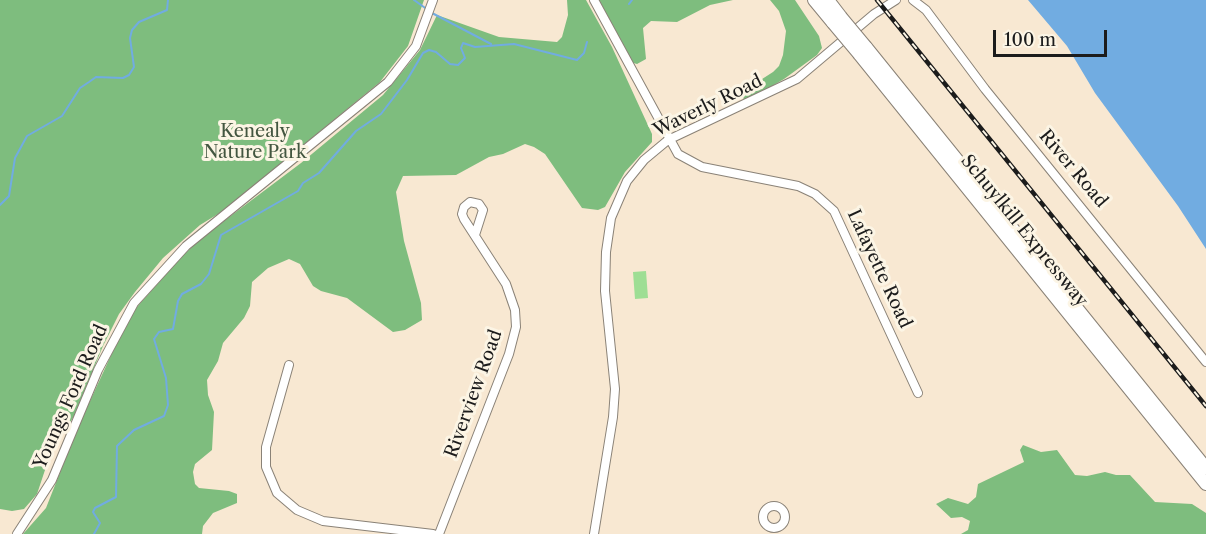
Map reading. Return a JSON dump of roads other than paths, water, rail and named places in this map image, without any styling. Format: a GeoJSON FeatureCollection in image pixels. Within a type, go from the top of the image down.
{"type":"FeatureCollection","features":[{"type":"Feature","properties":{"kind":"highway","name":"Schuylkill Expressway"},"geometry":{"type":"LineString","coordinates":[[814,0],[837,20],[1206,484]]}},
{"type":"Feature","properties":{"kind":"highway","name":"Schuylkill Expressway"},"geometry":{"type":"LineString","coordinates":[[828,0],[837,20]]}},
{"type":"Feature","properties":{"kind":"highway","name":"Schuylkill Expressway"},"geometry":{"type":"LineString","coordinates":[[862,51],[1206,468]]}},
{"type":"Feature","properties":{"kind":"street","name":"Lafayette Road"},"geometry":{"type":"LineString","coordinates":[[594,0],[668,140],[678,154],[693,164],[798,186],[816,194],[829,206],[850,244],[918,393]]}},
{"type":"Feature","properties":{"kind":"street","name":"River Road"},"geometry":{"type":"LineString","coordinates":[[913,0],[926,10],[985,89],[1206,362]]}},
{"type":"Feature","properties":{"kind":"street","name":"Waverly Road"},"geometry":{"type":"LineString","coordinates":[[594,534],[615,389],[605,291],[608,233],[615,205],[627,181],[644,160],[668,140],[797,79],[895,1]]}},
{"type":"Feature","properties":{"kind":"street","name":"Youngs Ford Road"},"geometry":{"type":"LineString","coordinates":[[17,534],[52,480],[98,370],[134,303],[186,246],[388,82],[416,46],[430,8]]}},
{"type":"Feature","properties":{"kind":"street","name":"Riverview Road"},"geometry":{"type":"LineString","coordinates":[[439,534],[509,354],[516,327],[515,310],[510,293],[475,235]]}},
{"type":"Feature","properties":{"kind":"street"},"geometry":{"type":"LineString","coordinates":[[290,365],[266,447],[266,467],[278,493],[297,510],[323,521],[433,534]]}},
{"type":"Feature","properties":{"kind":"water"},"geometry":{"type":"Polygon","coordinates":[[[1028,0],[1206,0],[1206,249],[1178,206],[1095,93],[1067,46],[1028,0]]]}},
{"type":"Feature","properties":{"kind":"waterway"},"geometry":{"type":"LineString","coordinates":[[0,205],[9,196],[15,158],[27,136],[62,116],[80,88],[96,77],[123,78],[129,75],[134,67],[130,38],[132,30],[139,22],[167,10],[168,0]]}},
{"type":"Feature","properties":{"kind":"waterway"},"geometry":{"type":"LineString","coordinates":[[414,0],[428,10]]}},
{"type":"Feature","properties":{"kind":"waterway"},"geometry":{"type":"LineString","coordinates":[[629,4],[632,0]]}},
{"type":"Feature","properties":{"kind":"waterway"},"geometry":{"type":"LineString","coordinates":[[432,13],[491,44]]}},
{"type":"Feature","properties":{"kind":"waterway"},"geometry":{"type":"LineString","coordinates":[[94,534],[100,523],[93,512],[95,508],[116,497],[117,446],[134,430],[164,416],[168,405],[166,378],[154,339],[159,332],[173,329],[178,301],[182,294],[201,284],[209,274],[221,235],[298,191],[303,183],[319,173],[356,131],[381,114],[407,80],[423,53],[429,50],[436,52],[450,64],[458,65],[465,58],[461,48],[463,43],[475,47],[514,44],[577,60],[584,53],[587,42]]}},
{"type":"Feature","properties":{"kind":"railway"},"geometry":{"type":"LineString","coordinates":[[877,0],[1206,406]]}},
{"type":"Feature","properties":{"kind":"park label","name":"Kenealy Nature Park"},"geometry":{"type":"Point","coordinates":[255,142]}}]}
